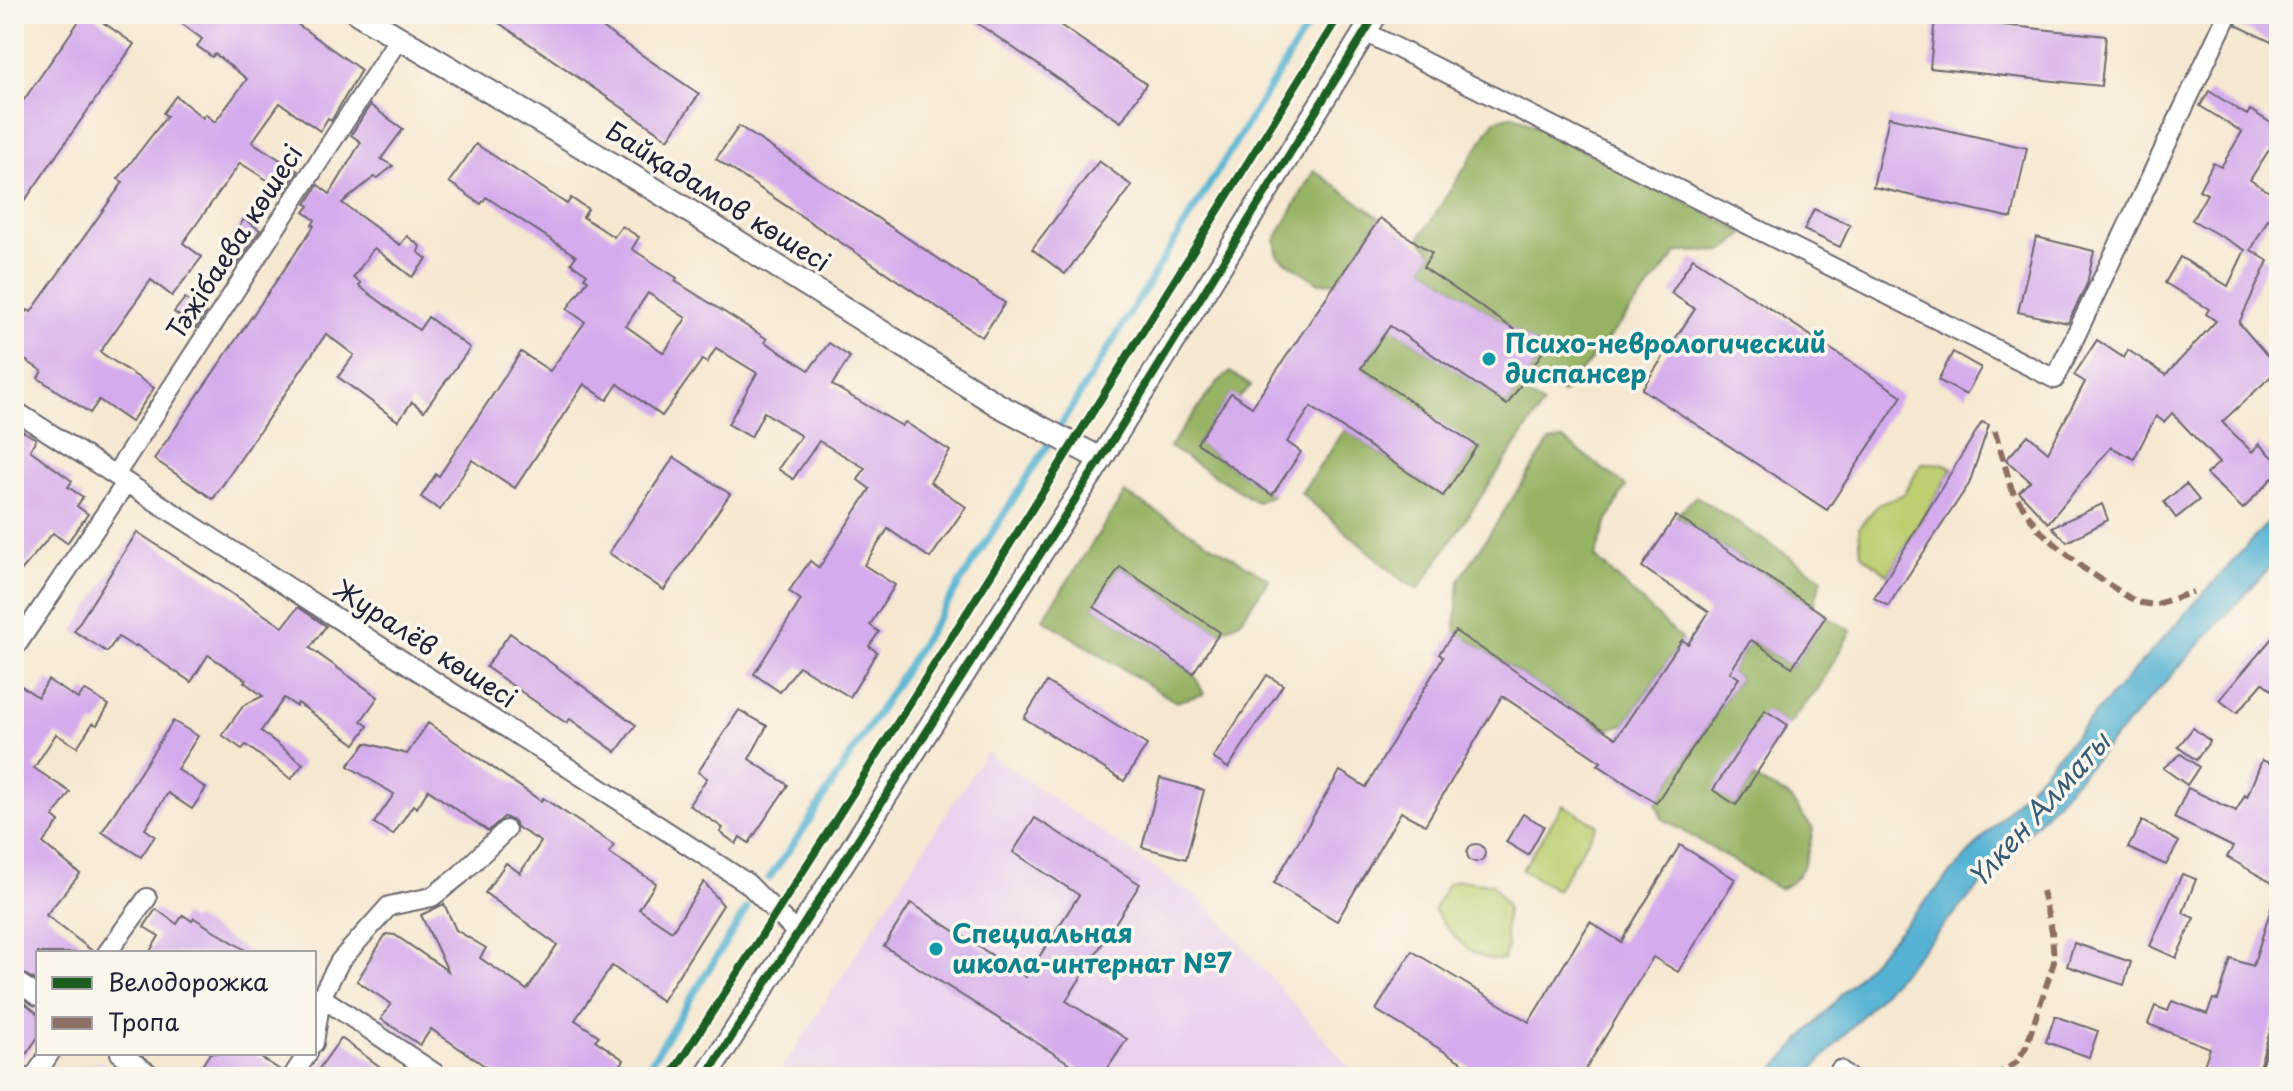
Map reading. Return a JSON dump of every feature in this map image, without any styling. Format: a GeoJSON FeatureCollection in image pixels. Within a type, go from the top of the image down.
{"type":"FeatureCollection","features":[{"type":"Feature","properties":{"kind":"street"},"geometry":{"type":"LineString","coordinates":[[706,1077],[1101,459],[1371,23],[2055,379],[2228,14]]}},
{"type":"Feature","properties":{"kind":"street","name":"Байқадамов көшесі"},"geometry":{"type":"LineString","coordinates":[[371,17],[399,38],[657,191],[998,405],[1101,459]]}},
{"type":"Feature","properties":{"kind":"street","name":"Тәжібаева көшесі"},"geometry":{"type":"LineString","coordinates":[[14,649],[399,38]]}},
{"type":"Feature","properties":{"kind":"street","name":"Журалёв көшесі"},"geometry":{"type":"LineString","coordinates":[[14,410],[747,883],[798,934]]}},
{"type":"Feature","properties":{"kind":"street"},"geometry":{"type":"LineString","coordinates":[[316,1030],[321,997],[340,961],[389,906],[432,897],[460,875],[506,830]]}},
{"type":"Feature","properties":{"kind":"street"},"geometry":{"type":"LineString","coordinates":[[108,951],[147,898]]}},
{"type":"Feature","properties":{"kind":"street"},"geometry":{"type":"LineString","coordinates":[[14,980],[36,995]]}},
{"type":"Feature","properties":{"kind":"street"},"geometry":{"type":"LineString","coordinates":[[321,997],[436,1074]]}},
{"type":"Feature","properties":{"kind":"street"},"geometry":{"type":"LineString","coordinates":[[2268,1077],[2279,1044]]}},
{"type":"Feature","properties":{"kind":"street"},"geometry":{"type":"LineString","coordinates":[[34,1077],[49,1055]]}},
{"type":"Feature","properties":{"kind":"street"},"geometry":{"type":"LineString","coordinates":[[123,1055],[154,1077]]}},
{"type":"Feature","properties":{"kind":"street"},"geometry":{"type":"LineString","coordinates":[[292,1077],[307,1055]]}},
{"type":"Feature","properties":{"kind":"shaded area"},"geometry":{"type":"Polygon","coordinates":[[[986,752],[1205,903],[1358,1077],[777,1077],[986,752]]]}},
{"type":"Feature","properties":{"kind":"shaded area"},"geometry":{"type":"Polygon","coordinates":[[[100,1061],[121,1077],[57,1077],[60,1073],[100,1061]]]}},
{"type":"Feature","properties":{"kind":"green space"},"geometry":{"type":"Polygon","coordinates":[[[1514,115],[1745,233],[1725,251],[1678,252],[1563,394],[1529,373],[1544,350],[1423,267],[1432,253],[1420,238],[1495,120],[1514,115]]]}},
{"type":"Feature","properties":{"kind":"green space"},"geometry":{"type":"Polygon","coordinates":[[[1314,170],[1380,218],[1337,282],[1319,283],[1278,256],[1275,241],[1314,170]]]}},
{"type":"Feature","properties":{"kind":"green space"},"geometry":{"type":"Polygon","coordinates":[[[1390,326],[1507,405],[1519,389],[1543,405],[1418,590],[1398,577],[1301,493],[1345,430],[1443,496],[1476,447],[1361,368],[1390,326]]]}},
{"type":"Feature","properties":{"kind":"green space"},"geometry":{"type":"Polygon","coordinates":[[[1230,372],[1251,386],[1238,398],[1231,394],[1197,443],[1272,495],[1257,502],[1169,447],[1217,383],[1230,372]]]}},
{"type":"Feature","properties":{"kind":"green space"},"geometry":{"type":"Polygon","coordinates":[[[1563,439],[1626,486],[1607,522],[1595,557],[1682,640],[1625,724],[1605,730],[1455,631],[1459,581],[1549,442],[1563,439]]]}},
{"type":"Feature","properties":{"kind":"green space"},"geometry":{"type":"Polygon","coordinates":[[[1922,463],[1945,464],[1953,468],[1888,575],[1861,554],[1859,527],[1878,505],[1904,494],[1922,463]]]}},
{"type":"Feature","properties":{"kind":"green space"},"geometry":{"type":"Polygon","coordinates":[[[1125,493],[1269,579],[1241,620],[1220,632],[1121,567],[1094,607],[1193,673],[1204,694],[1176,702],[1043,619],[1125,493]]]}},
{"type":"Feature","properties":{"kind":"green space"},"geometry":{"type":"Polygon","coordinates":[[[1696,496],[1822,578],[1813,607],[1676,516],[1696,496]]]}},
{"type":"Feature","properties":{"kind":"green space"},"geometry":{"type":"Polygon","coordinates":[[[1826,616],[1851,631],[1818,689],[1788,725],[1766,711],[1736,805],[1754,778],[1788,796],[1813,829],[1800,873],[1779,889],[1662,818],[1656,803],[1739,678],[1730,672],[1751,640],[1792,667],[1826,616]]]}},
{"type":"Feature","properties":{"kind":"green space"},"geometry":{"type":"Polygon","coordinates":[[[1563,805],[1597,825],[1557,890],[1522,870],[1563,805]]]}},
{"type":"Feature","properties":{"kind":"green space"},"geometry":{"type":"Polygon","coordinates":[[[1458,880],[1493,884],[1507,907],[1507,947],[1503,960],[1492,960],[1472,952],[1455,937],[1434,910],[1447,884],[1458,880]]]}},
{"type":"Feature","properties":{"kind":"water","name":"Үлкен Алматы"},"geometry":{"type":"Polygon","coordinates":[[[2279,510],[2279,557],[1806,1077],[1767,1077],[2279,510]]]}},
{"type":"Feature","properties":{"kind":"building"},"geometry":{"type":"Polygon","coordinates":[[[84,14],[91,14],[134,44],[14,216],[14,114],[84,14]]]}},
{"type":"Feature","properties":{"kind":"building"},"geometry":{"type":"Polygon","coordinates":[[[169,14],[283,14],[361,70],[331,121],[328,118],[320,131],[280,103],[252,142],[298,171],[285,191],[240,163],[183,243],[202,257],[172,296],[151,280],[100,352],[154,388],[131,422],[99,400],[90,413],[38,378],[42,371],[14,353],[14,330],[28,310],[31,312],[123,182],[118,179],[167,116],[163,113],[176,96],[203,118],[205,114],[215,122],[247,79],[215,54],[212,57],[197,46],[202,39],[169,14]]]}},
{"type":"Feature","properties":{"kind":"building"},"geometry":{"type":"Polygon","coordinates":[[[486,14],[582,14],[699,94],[668,139],[486,14]]]}},
{"type":"Feature","properties":{"kind":"building"},"geometry":{"type":"Polygon","coordinates":[[[964,14],[1044,14],[1146,84],[1121,122],[964,14]]]}},
{"type":"Feature","properties":{"kind":"building"},"geometry":{"type":"Polygon","coordinates":[[[2240,14],[2279,14],[2279,25],[2271,42],[2236,25],[2240,14]]]}},
{"type":"Feature","properties":{"kind":"building"},"geometry":{"type":"Polygon","coordinates":[[[1935,18],[2106,36],[2101,86],[1930,68],[1935,18]]]}},
{"type":"Feature","properties":{"kind":"building"},"geometry":{"type":"Polygon","coordinates":[[[2209,91],[2247,115],[2250,110],[2279,128],[2279,157],[2269,150],[2250,180],[2279,198],[2279,226],[2268,219],[2251,250],[2268,261],[2239,323],[2279,369],[2222,422],[2252,452],[2259,444],[2279,463],[2279,471],[2243,509],[2206,474],[2219,463],[2172,413],[2164,422],[2156,416],[2134,459],[2111,447],[2048,523],[2019,492],[2030,481],[2006,460],[2028,435],[2048,452],[2085,382],[2074,375],[2097,340],[2124,358],[2128,350],[2166,375],[2216,321],[2206,314],[2209,309],[2165,283],[2180,257],[2228,286],[2245,250],[2192,220],[2207,194],[2199,190],[2213,163],[2221,167],[2242,132],[2200,106],[2209,91]]]}},
{"type":"Feature","properties":{"kind":"building"},"geometry":{"type":"Polygon","coordinates":[[[370,105],[403,129],[381,159],[393,166],[342,203],[400,245],[407,236],[420,246],[418,252],[427,259],[412,277],[374,248],[353,278],[361,283],[359,286],[419,330],[428,317],[470,348],[424,411],[412,402],[398,421],[338,377],[354,355],[326,334],[213,499],[154,459],[314,226],[315,220],[304,212],[309,206],[306,204],[318,185],[330,194],[361,142],[351,135],[370,105]]]}},
{"type":"Feature","properties":{"kind":"building"},"geometry":{"type":"Polygon","coordinates":[[[1889,117],[2027,148],[2012,218],[1873,187],[1889,117]]]}},
{"type":"Feature","properties":{"kind":"building"},"geometry":{"type":"Polygon","coordinates":[[[739,126],[1005,303],[982,337],[716,159],[739,126]]]}},
{"type":"Feature","properties":{"kind":"building"},"geometry":{"type":"Polygon","coordinates":[[[476,144],[567,204],[571,198],[588,209],[583,217],[614,237],[622,226],[639,237],[632,249],[809,370],[829,343],[850,357],[832,385],[902,426],[905,422],[950,451],[930,482],[966,507],[930,558],[888,529],[864,565],[895,585],[870,625],[879,632],[869,646],[877,652],[850,697],[799,666],[780,692],[754,674],[801,600],[789,591],[810,561],[819,568],[870,489],[858,480],[865,468],[819,441],[793,479],[778,469],[801,436],[764,412],[751,437],[728,424],[757,373],[716,348],[707,363],[702,360],[662,416],[618,384],[607,400],[584,384],[515,488],[472,460],[440,510],[421,497],[436,474],[439,476],[521,352],[550,371],[585,322],[567,309],[588,280],[584,278],[587,274],[571,263],[576,256],[486,197],[481,204],[449,182],[476,144]],[[648,293],[626,326],[664,353],[686,318],[648,293]]]}},
{"type":"Feature","properties":{"kind":"building"},"geometry":{"type":"Polygon","coordinates":[[[1099,161],[1132,186],[1065,274],[1032,249],[1099,161]]]}},
{"type":"Feature","properties":{"kind":"building"},"geometry":{"type":"Polygon","coordinates":[[[1814,209],[1850,225],[1840,247],[1804,230],[1814,209]]]}},
{"type":"Feature","properties":{"kind":"building","name":"Психо-неврологический диспансер"},"geometry":{"type":"Polygon","coordinates":[[[1380,218],[1432,253],[1423,267],[1544,350],[1507,405],[1390,326],[1361,368],[1477,446],[1443,496],[1311,407],[1287,442],[1301,452],[1272,495],[1197,443],[1231,393],[1252,407],[1380,218]]]}},
{"type":"Feature","properties":{"kind":"building"},"geometry":{"type":"Polygon","coordinates":[[[244,219],[260,230],[236,266],[221,256],[244,219]]]}},
{"type":"Feature","properties":{"kind":"building"},"geometry":{"type":"Polygon","coordinates":[[[2036,237],[2094,251],[2087,284],[2068,323],[2018,312],[2036,237]]]}},
{"type":"Feature","properties":{"kind":"building"},"geometry":{"type":"Polygon","coordinates":[[[1693,258],[1902,396],[1827,510],[1642,389],[1695,309],[1671,293],[1693,258]]]}},
{"type":"Feature","properties":{"kind":"building"},"geometry":{"type":"Polygon","coordinates":[[[185,298],[206,313],[196,328],[174,312],[185,298]]]}},
{"type":"Feature","properties":{"kind":"building"},"geometry":{"type":"Polygon","coordinates":[[[1953,352],[1981,368],[1966,395],[1938,380],[1953,352]]]}},
{"type":"Feature","properties":{"kind":"building"},"geometry":{"type":"Polygon","coordinates":[[[1982,422],[1989,425],[1969,484],[1888,606],[1874,598],[1982,422]]]}},
{"type":"Feature","properties":{"kind":"building"},"geometry":{"type":"Polygon","coordinates":[[[14,426],[36,439],[30,450],[72,481],[68,487],[83,497],[77,506],[88,514],[67,543],[53,533],[14,579],[14,426]]]}},
{"type":"Feature","properties":{"kind":"building"},"geometry":{"type":"Polygon","coordinates":[[[674,457],[730,494],[664,590],[609,553],[674,457]]]}},
{"type":"Feature","properties":{"kind":"building"},"geometry":{"type":"Polygon","coordinates":[[[2186,484],[2199,500],[2176,518],[2164,502],[2186,484]]]}},
{"type":"Feature","properties":{"kind":"building"},"geometry":{"type":"Polygon","coordinates":[[[2102,504],[2108,520],[2067,542],[2052,527],[2102,504]]]}},
{"type":"Feature","properties":{"kind":"building"},"geometry":{"type":"Polygon","coordinates":[[[1676,516],[1826,616],[1792,667],[1751,640],[1730,672],[1739,678],[1656,803],[1502,696],[1425,825],[1401,812],[1337,921],[1274,883],[1340,771],[1366,787],[1443,657],[1439,654],[1455,631],[1616,738],[1682,640],[1688,644],[1709,612],[1642,567],[1676,516]]]}},
{"type":"Feature","properties":{"kind":"building"},"geometry":{"type":"Polygon","coordinates":[[[137,532],[283,627],[298,607],[326,626],[310,648],[378,697],[361,721],[368,726],[355,744],[298,703],[296,706],[284,698],[261,731],[303,764],[291,779],[246,745],[242,749],[222,735],[244,705],[263,696],[244,682],[246,680],[208,655],[191,682],[136,645],[118,637],[107,652],[74,631],[137,532]]]}},
{"type":"Feature","properties":{"kind":"building"},"geometry":{"type":"Polygon","coordinates":[[[1120,567],[1220,632],[1193,673],[1094,607],[1120,567]]]}},
{"type":"Feature","properties":{"kind":"building"},"geometry":{"type":"Polygon","coordinates":[[[2279,630],[2279,696],[2263,683],[2237,713],[2219,700],[2279,630]]]}},
{"type":"Feature","properties":{"kind":"building"},"geometry":{"type":"Polygon","coordinates":[[[510,633],[636,725],[616,752],[570,719],[566,723],[486,667],[510,633]]]}},
{"type":"Feature","properties":{"kind":"building"},"geometry":{"type":"Polygon","coordinates":[[[1267,675],[1283,685],[1228,768],[1213,758],[1267,675]]]}},
{"type":"Feature","properties":{"kind":"building"},"geometry":{"type":"Polygon","coordinates":[[[48,680],[78,699],[84,690],[109,705],[97,725],[93,723],[77,747],[56,734],[34,768],[70,792],[53,817],[59,822],[43,843],[80,874],[46,915],[92,951],[36,951],[35,980],[14,968],[14,681],[38,697],[48,680]]]}},
{"type":"Feature","properties":{"kind":"building"},"geometry":{"type":"Polygon","coordinates":[[[1047,682],[1147,745],[1124,781],[1024,718],[1047,682]]]}},
{"type":"Feature","properties":{"kind":"building"},"geometry":{"type":"Polygon","coordinates":[[[739,710],[767,726],[749,759],[788,785],[749,843],[740,837],[736,844],[720,832],[723,828],[689,805],[707,778],[698,772],[739,710]]]}},
{"type":"Feature","properties":{"kind":"building"},"geometry":{"type":"Polygon","coordinates":[[[1765,710],[1788,725],[1736,805],[1713,790],[1765,710]]]}},
{"type":"Feature","properties":{"kind":"building"},"geometry":{"type":"Polygon","coordinates":[[[173,721],[198,736],[177,769],[206,788],[192,809],[168,793],[145,829],[155,836],[141,857],[102,832],[173,721]]]}},
{"type":"Feature","properties":{"kind":"building"},"geometry":{"type":"Polygon","coordinates":[[[428,723],[541,801],[543,798],[614,845],[609,853],[656,883],[639,909],[672,931],[704,882],[723,905],[662,1001],[612,966],[575,1020],[599,1036],[595,1040],[624,1060],[613,1077],[567,1077],[555,1069],[550,1077],[501,1077],[431,1029],[420,1045],[381,1019],[391,1004],[357,981],[386,934],[395,935],[448,971],[421,915],[444,904],[456,930],[486,948],[480,958],[527,990],[557,945],[485,893],[506,863],[520,873],[541,842],[517,827],[514,821],[504,817],[488,831],[428,790],[417,808],[413,805],[393,835],[374,823],[394,794],[348,766],[366,743],[407,754],[428,723]]]}},
{"type":"Feature","properties":{"kind":"building"},"geometry":{"type":"Polygon","coordinates":[[[2193,728],[2210,741],[2196,760],[2178,747],[2193,728]]]}},
{"type":"Feature","properties":{"kind":"building"},"geometry":{"type":"Polygon","coordinates":[[[2181,754],[2199,767],[2187,785],[2163,768],[2181,754]]]}},
{"type":"Feature","properties":{"kind":"building"},"geometry":{"type":"Polygon","coordinates":[[[2262,760],[2279,767],[2279,887],[2227,857],[2233,847],[2174,818],[2188,788],[2236,811],[2245,795],[2247,797],[2262,760]]]}},
{"type":"Feature","properties":{"kind":"building"},"geometry":{"type":"Polygon","coordinates":[[[1160,778],[1204,790],[1186,859],[1142,847],[1160,778]]]}},
{"type":"Feature","properties":{"kind":"building"},"geometry":{"type":"Polygon","coordinates":[[[1523,814],[1544,826],[1528,855],[1506,842],[1523,814]]]}},
{"type":"Feature","properties":{"kind":"building","name":"Специальная школа-интернат №7"},"geometry":{"type":"Polygon","coordinates":[[[1035,818],[1140,884],[1066,1001],[1127,1039],[1102,1077],[1091,1077],[884,946],[911,903],[1026,977],[1079,895],[1013,852],[1035,818]]]}},
{"type":"Feature","properties":{"kind":"building"},"geometry":{"type":"Polygon","coordinates":[[[2142,821],[2179,842],[2166,865],[2128,848],[2142,821]]]}},
{"type":"Feature","properties":{"kind":"building"},"geometry":{"type":"Polygon","coordinates":[[[1472,844],[1480,844],[1485,853],[1483,860],[1472,862],[1467,857],[1467,849],[1472,844]]]}},
{"type":"Feature","properties":{"kind":"building"},"geometry":{"type":"Polygon","coordinates":[[[1680,845],[1735,879],[1678,972],[1653,957],[1581,1077],[1486,1077],[1376,1010],[1412,951],[1529,1022],[1590,922],[1621,942],[1680,845]]]}},
{"type":"Feature","properties":{"kind":"building"},"geometry":{"type":"Polygon","coordinates":[[[2182,874],[2196,879],[2183,913],[2194,918],[2176,958],[2150,946],[2182,874]]]}},
{"type":"Feature","properties":{"kind":"building"},"geometry":{"type":"Polygon","coordinates":[[[2275,896],[2279,896],[2279,1002],[2256,1077],[2200,1077],[2210,1048],[2148,1024],[2155,1006],[2168,1011],[2172,1001],[2207,1014],[2213,999],[2218,1000],[2231,959],[2253,966],[2275,896]]]}},
{"type":"Feature","properties":{"kind":"building"},"geometry":{"type":"Polygon","coordinates":[[[156,909],[177,924],[183,915],[192,921],[194,918],[247,951],[150,951],[159,936],[144,927],[156,909]]]}},
{"type":"Feature","properties":{"kind":"building"},"geometry":{"type":"Polygon","coordinates":[[[2074,943],[2131,962],[2124,985],[2067,966],[2074,943]]]}},
{"type":"Feature","properties":{"kind":"building"},"geometry":{"type":"Polygon","coordinates":[[[14,994],[36,1012],[36,1040],[14,1072],[14,994]]]}},
{"type":"Feature","properties":{"kind":"building"},"geometry":{"type":"Polygon","coordinates":[[[2055,1016],[2098,1031],[2089,1057],[2046,1042],[2055,1016]]]}},
{"type":"Feature","properties":{"kind":"building"},"geometry":{"type":"Polygon","coordinates":[[[341,1038],[394,1077],[313,1077],[341,1038]]]}},
{"type":"Feature","properties":{"kind":"building"},"geometry":{"type":"Polygon","coordinates":[[[209,1055],[256,1055],[282,1071],[280,1077],[195,1077],[209,1055]]]}},
{"type":"Feature","properties":{"kind":"waterway"},"geometry":{"type":"LineString","coordinates":[[769,878],[800,835],[1067,415],[1315,14]]}},
{"type":"Feature","properties":{"kind":"waterway"},"geometry":{"type":"LineString","coordinates":[[642,1077],[747,908]]}},
{"type":"Feature","properties":{"kind":"marked path"},"geometry":{"type":"LineString","coordinates":[[1995,431],[2012,490],[2038,529],[2083,568],[2136,602],[2154,605],[2193,592]]}},
{"type":"Feature","properties":{"kind":"marked path"},"geometry":{"type":"LineString","coordinates":[[1993,1077],[2016,1063],[2026,1047],[2054,962],[2052,931],[2042,891]]}},
{"type":"Feature","properties":{"kind":"cycle path"},"geometry":{"type":"LineString","coordinates":[[670,1077],[924,680],[1340,14]]}},
{"type":"Feature","properties":{"kind":"cycle path"},"geometry":{"type":"LineString","coordinates":[[706,1077],[1101,459],[1376,14]]}},
{"type":"Feature","properties":{"kind":"place","name":"Психо-неврологический диспансер"},"geometry":{"type":"Point","coordinates":[1489,359]}},
{"type":"Feature","properties":{"kind":"place","name":"Специальная школа-интернат №7"},"geometry":{"type":"Point","coordinates":[936,949]}}]}
